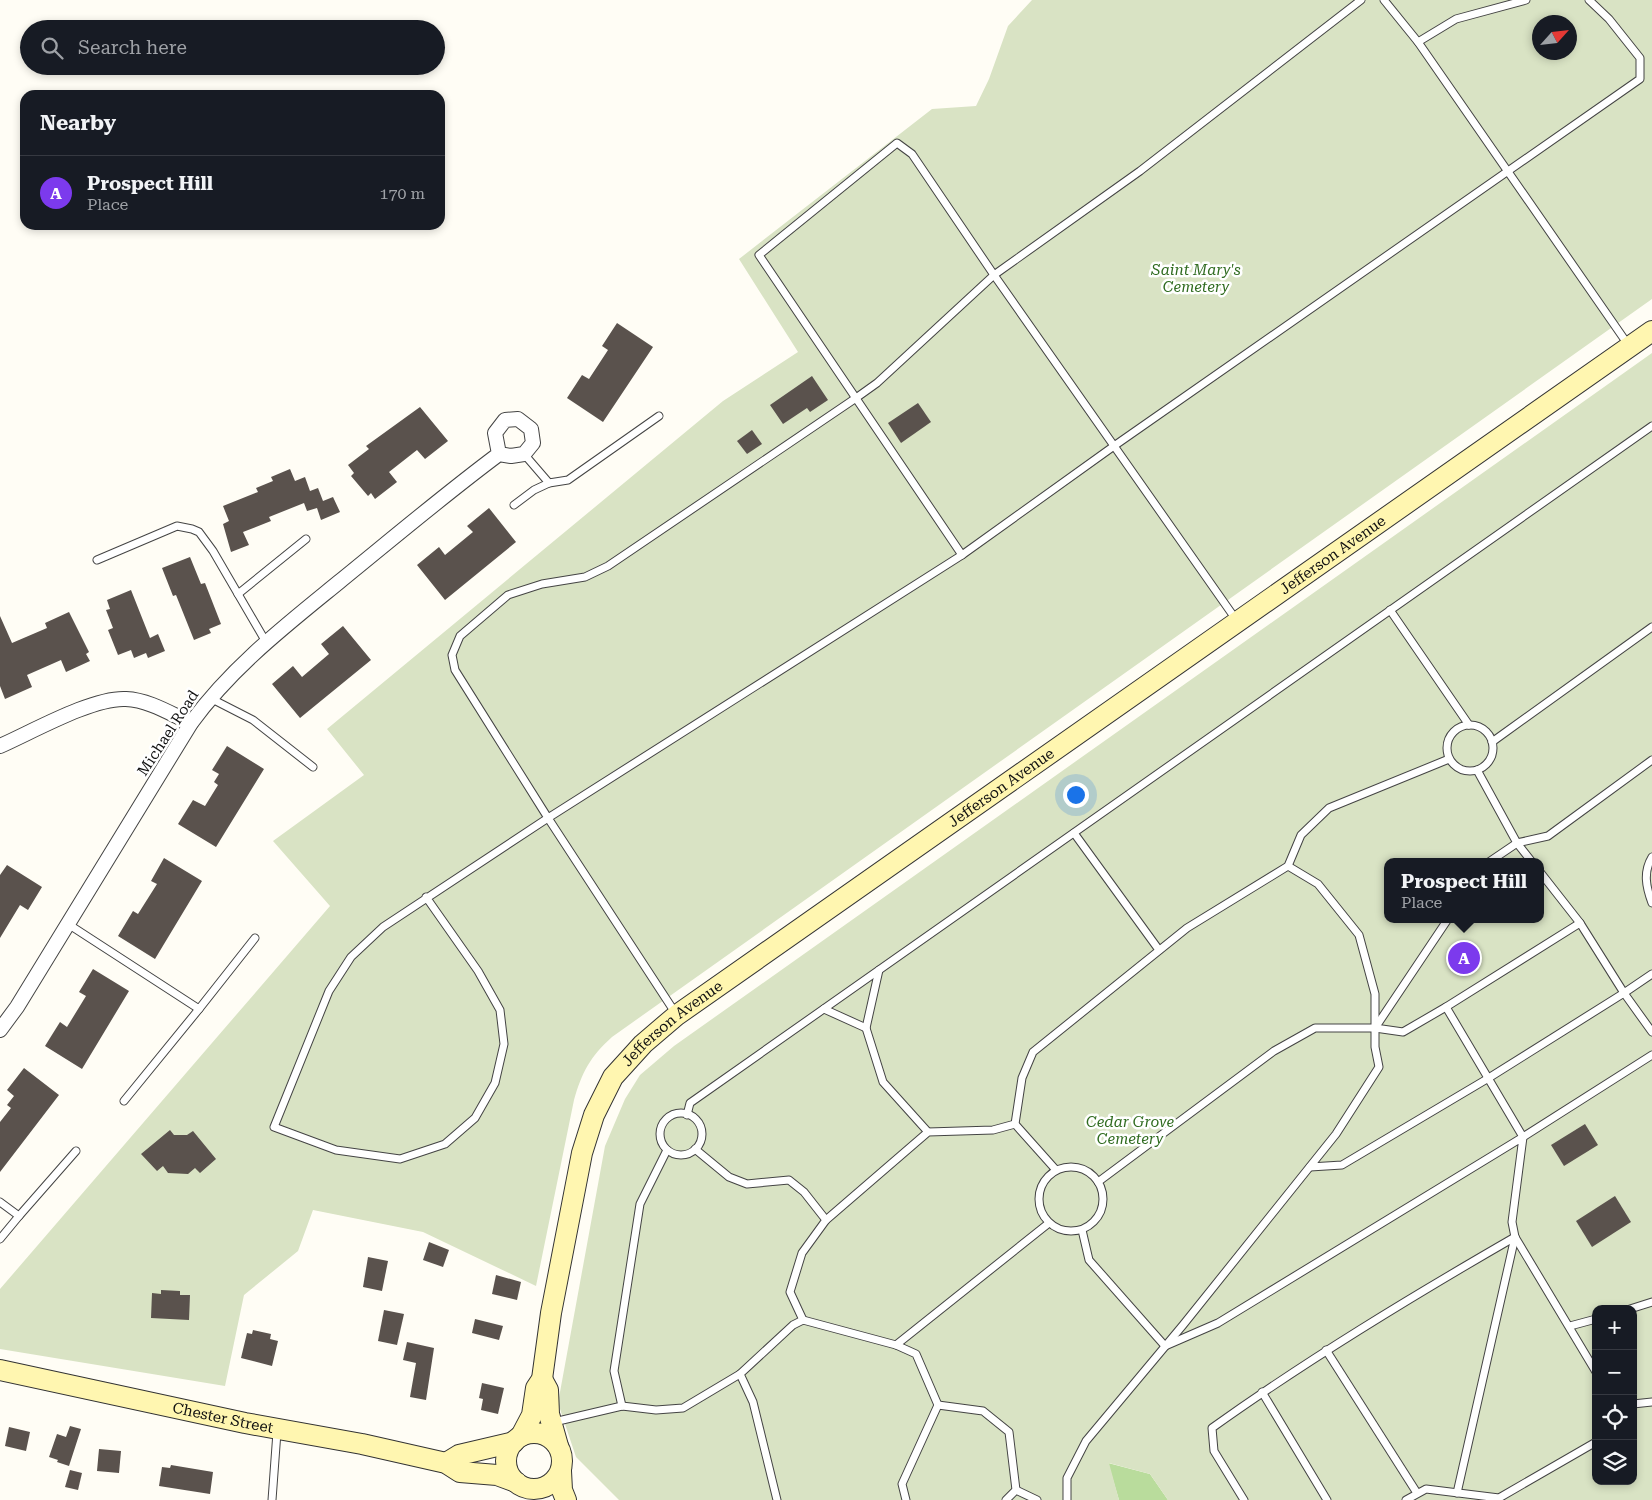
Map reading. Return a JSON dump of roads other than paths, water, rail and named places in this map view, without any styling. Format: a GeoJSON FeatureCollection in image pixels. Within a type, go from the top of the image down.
{"type":"FeatureCollection","features":[{"type":"Feature","properties":{"kind":"main road","name":"Jefferson Avenue"},"geometry":{"type":"LineString","coordinates":[[518,1439],[532,1415],[536,1388],[542,1379],[551,1313],[582,1153],[594,1115],[613,1077],[643,1044],[677,1015],[1652,331]]}},
{"type":"Feature","properties":{"kind":"main road","name":"Chester Street"},"geometry":{"type":"LineString","coordinates":[[0,1370],[446,1463],[460,1472],[497,1475],[527,1490]]}},
{"type":"Feature","properties":{"kind":"main road","name":"Jefferson Avenue"},"geometry":{"type":"LineString","coordinates":[[542,1379],[548,1390],[551,1422],[558,1446]]}},
{"type":"Feature","properties":{"kind":"main road"},"geometry":{"type":"LineString","coordinates":[[446,1463],[459,1455],[534,1433],[543,1435],[558,1446],[562,1456],[562,1490],[566,1500]]}},
{"type":"Feature","properties":{"kind":"main road"},"geometry":{"type":"LineString","coordinates":[[518,1439],[507,1454],[506,1463],[510,1475],[527,1490],[547,1486],[555,1480],[561,1471]]}},
{"type":"Feature","properties":{"kind":"street"},"geometry":{"type":"LineString","coordinates":[[518,418],[531,429],[532,443],[524,454],[511,456],[499,454],[495,433],[505,420],[518,418]]}},
{"type":"Feature","properties":{"kind":"street","name":"Michael Road"},"geometry":{"type":"LineString","coordinates":[[0,1030],[17,1007],[191,723],[209,698],[227,678],[266,642],[448,492],[499,454]]}},
{"type":"Feature","properties":{"kind":"street"},"geometry":{"type":"LineString","coordinates":[[0,746],[96,704],[126,699],[156,707],[191,723]]}},
{"type":"Feature","properties":{"kind":"lane"},"geometry":{"type":"LineString","coordinates":[[677,1015],[548,818],[455,670],[452,655],[460,636],[508,595],[542,584],[585,577],[608,566],[856,398],[877,383],[994,274],[1140,171],[1361,0]]}},
{"type":"Feature","properties":{"kind":"lane"},"geometry":{"type":"LineString","coordinates":[[1384,0],[1418,42],[1629,346]]}},
{"type":"Feature","properties":{"kind":"lane"},"geometry":{"type":"LineString","coordinates":[[1418,42],[1456,19],[1526,0]]}},
{"type":"Feature","properties":{"kind":"lane"},"geometry":{"type":"LineString","coordinates":[[426,897],[478,971],[500,1010],[504,1044],[495,1083],[475,1118],[445,1144],[400,1159],[336,1150],[274,1126],[329,991],[351,957],[383,927],[426,897],[548,818],[962,555],[1114,446],[1640,80],[1640,58],[1609,19],[1589,0]]}},
{"type":"Feature","properties":{"kind":"lane"},"geometry":{"type":"LineString","coordinates":[[962,555],[759,254],[897,143],[912,154],[1237,622]]}},
{"type":"Feature","properties":{"kind":"lane"},"geometry":{"type":"LineString","coordinates":[[514,505],[534,490],[549,483],[568,480],[659,416]]}},
{"type":"Feature","properties":{"kind":"lane"},"geometry":{"type":"LineString","coordinates":[[687,1115],[690,1103],[1652,426]]}},
{"type":"Feature","properties":{"kind":"lane"},"geometry":{"type":"LineString","coordinates":[[524,454],[549,483]]}},
{"type":"Feature","properties":{"kind":"lane"},"geometry":{"type":"LineString","coordinates":[[97,560],[177,526],[199,532],[213,552],[266,642]]}},
{"type":"Feature","properties":{"kind":"lane"},"geometry":{"type":"LineString","coordinates":[[238,594],[306,539]]}},
{"type":"Feature","properties":{"kind":"lane"},"geometry":{"type":"LineString","coordinates":[[1390,610],[1469,724],[1483,729],[1492,742],[1491,756],[1488,762],[1477,770],[1464,770],[1449,759],[1447,743],[1450,736],[1454,730],[1469,724]]}},
{"type":"Feature","properties":{"kind":"lane"},"geometry":{"type":"LineString","coordinates":[[1492,742],[1652,627]]}},
{"type":"Feature","properties":{"kind":"lane"},"geometry":{"type":"LineString","coordinates":[[209,698],[253,720],[313,767]]}},
{"type":"Feature","properties":{"kind":"lane"},"geometry":{"type":"LineString","coordinates":[[1015,1124],[1022,1078],[1033,1052],[1187,928],[1288,866],[1301,835],[1329,808],[1449,759]]}},
{"type":"Feature","properties":{"kind":"lane"},"geometry":{"type":"LineString","coordinates":[[1495,858],[1517,843],[1548,836],[1652,760]]}},
{"type":"Feature","properties":{"kind":"lane"},"geometry":{"type":"LineString","coordinates":[[1477,770],[1517,843],[1529,858]]}},
{"type":"Feature","properties":{"kind":"lane"},"geometry":{"type":"LineString","coordinates":[[1074,832],[1159,950]]}},
{"type":"Feature","properties":{"kind":"lane"},"geometry":{"type":"LineString","coordinates":[[1652,857],[1647,865],[1646,887],[1652,903]]}},
{"type":"Feature","properties":{"kind":"lane"},"geometry":{"type":"LineString","coordinates":[[1067,1500],[1067,1478],[1086,1441],[1166,1346],[1336,1134],[1379,1067],[1375,1047],[1375,994],[1358,935],[1318,884],[1288,866]]}},
{"type":"Feature","properties":{"kind":"lane"},"geometry":{"type":"LineString","coordinates":[[1544,877],[1580,922],[1624,993],[1652,1032]]}},
{"type":"Feature","properties":{"kind":"lane"},"geometry":{"type":"LineString","coordinates":[[1098,1182],[1274,1051],[1315,1028],[1375,1028],[1402,1032],[1446,1007],[1580,922]]}},
{"type":"Feature","properties":{"kind":"lane"},"geometry":{"type":"LineString","coordinates":[[1375,1028],[1445,923]]}},
{"type":"Feature","properties":{"kind":"lane"},"geometry":{"type":"LineString","coordinates":[[68,924],[199,1009]]}},
{"type":"Feature","properties":{"kind":"lane"},"geometry":{"type":"LineString","coordinates":[[124,1101],[255,938]]}},
{"type":"Feature","properties":{"kind":"lane"},"geometry":{"type":"LineString","coordinates":[[879,970],[866,1028],[883,1082],[928,1132]]}},
{"type":"Feature","properties":{"kind":"lane"},"geometry":{"type":"LineString","coordinates":[[1310,1167],[1342,1165],[1487,1079],[1652,974]]}},
{"type":"Feature","properties":{"kind":"lane"},"geometry":{"type":"LineString","coordinates":[[1446,1007],[1487,1079],[1524,1137],[1512,1222],[1515,1237],[1592,1365]]}},
{"type":"Feature","properties":{"kind":"lane"},"geometry":{"type":"LineString","coordinates":[[824,1009],[866,1028]]}},
{"type":"Feature","properties":{"kind":"lane"},"geometry":{"type":"LineString","coordinates":[[1166,1346],[1218,1322],[1524,1137],[1652,1055]]}},
{"type":"Feature","properties":{"kind":"lane"},"geometry":{"type":"LineString","coordinates":[[674,1115],[687,1115],[698,1123],[701,1137],[695,1149],[683,1155],[677,1155],[667,1150],[660,1136],[664,1123],[674,1115]]}},
{"type":"Feature","properties":{"kind":"lane"},"geometry":{"type":"LineString","coordinates":[[803,1320],[790,1292],[802,1253],[826,1220],[928,1132],[993,1130],[1015,1124]]}},
{"type":"Feature","properties":{"kind":"lane"},"geometry":{"type":"LineString","coordinates":[[1015,1124],[1056,1170]]}},
{"type":"Feature","properties":{"kind":"lane"},"geometry":{"type":"LineString","coordinates":[[695,1149],[728,1177],[747,1184],[789,1180],[804,1192],[826,1220]]}},
{"type":"Feature","properties":{"kind":"lane"},"geometry":{"type":"LineString","coordinates":[[622,1406],[614,1371],[640,1204],[667,1150]]}},
{"type":"Feature","properties":{"kind":"lane"},"geometry":{"type":"LineString","coordinates":[[0,1239],[76,1151]]}},
{"type":"Feature","properties":{"kind":"lane"},"geometry":{"type":"LineString","coordinates":[[1066,1167],[1077,1167],[1087,1171],[1098,1182],[1104,1197],[1103,1208],[1095,1221],[1082,1230],[1061,1230],[1049,1223],[1040,1208],[1038,1197],[1041,1186],[1056,1170],[1066,1167]]}},
{"type":"Feature","properties":{"kind":"lane"},"geometry":{"type":"LineString","coordinates":[[0,1202],[19,1216]]}},
{"type":"Feature","properties":{"kind":"lane"},"geometry":{"type":"LineString","coordinates":[[896,1345],[1049,1223]]}},
{"type":"Feature","properties":{"kind":"lane"},"geometry":{"type":"LineString","coordinates":[[1082,1230],[1089,1260],[1166,1346]]}},
{"type":"Feature","properties":{"kind":"lane"},"geometry":{"type":"LineString","coordinates":[[1244,1500],[1214,1451],[1212,1428],[1262,1392],[1388,1310],[1515,1237]]}},
{"type":"Feature","properties":{"kind":"lane"},"geometry":{"type":"LineString","coordinates":[[1457,1492],[1515,1237]]}},
{"type":"Feature","properties":{"kind":"lane"},"geometry":{"type":"LineString","coordinates":[[1637,1307],[1652,1302]]}},
{"type":"Feature","properties":{"kind":"lane"},"geometry":{"type":"LineString","coordinates":[[551,1422],[622,1406],[656,1410],[683,1408],[740,1374],[793,1325],[803,1320],[896,1345],[916,1354],[938,1405],[902,1484],[906,1500]]}},
{"type":"Feature","properties":{"kind":"lane"},"geometry":{"type":"LineString","coordinates":[[1570,1326],[1592,1320]]}},
{"type":"Feature","properties":{"kind":"lane"},"geometry":{"type":"LineString","coordinates":[[1326,1350],[1417,1494]]}},
{"type":"Feature","properties":{"kind":"lane"},"geometry":{"type":"LineString","coordinates":[[740,1374],[752,1402],[777,1500]]}},
{"type":"Feature","properties":{"kind":"lane"},"geometry":{"type":"LineString","coordinates":[[1262,1392],[1327,1500]]}},
{"type":"Feature","properties":{"kind":"lane"},"geometry":{"type":"LineString","coordinates":[[1637,1404],[1652,1402]]}},
{"type":"Feature","properties":{"kind":"lane"},"geometry":{"type":"LineString","coordinates":[[938,1405],[982,1411],[1008,1432],[1016,1490]]}},
{"type":"Feature","properties":{"kind":"lane"},"geometry":{"type":"LineString","coordinates":[[272,1500],[277,1429]]}},
{"type":"Feature","properties":{"kind":"lane"},"geometry":{"type":"LineString","coordinates":[[1406,1500],[1426,1489],[1499,1498],[1592,1444]]}},
{"type":"Feature","properties":{"kind":"lane"},"geometry":{"type":"LineString","coordinates":[[1006,1500],[1016,1490]]}},
{"type":"Feature","properties":{"kind":"lane"},"geometry":{"type":"LineString","coordinates":[[1016,1490],[1037,1500]]}},
{"type":"Feature","properties":{"kind":"place","name":"Prospect Hill"},"geometry":{"type":"Point","coordinates":[1464,958]}},
{"type":"Feature","properties":{"kind":"park label","name":"Saint Mary's Cemetery"},"geometry":{"type":"Point","coordinates":[1196,278]}},
{"type":"Feature","properties":{"kind":"park label","name":"Cedar Grove Cemetery"},"geometry":{"type":"Point","coordinates":[1130,1130]}}]}
